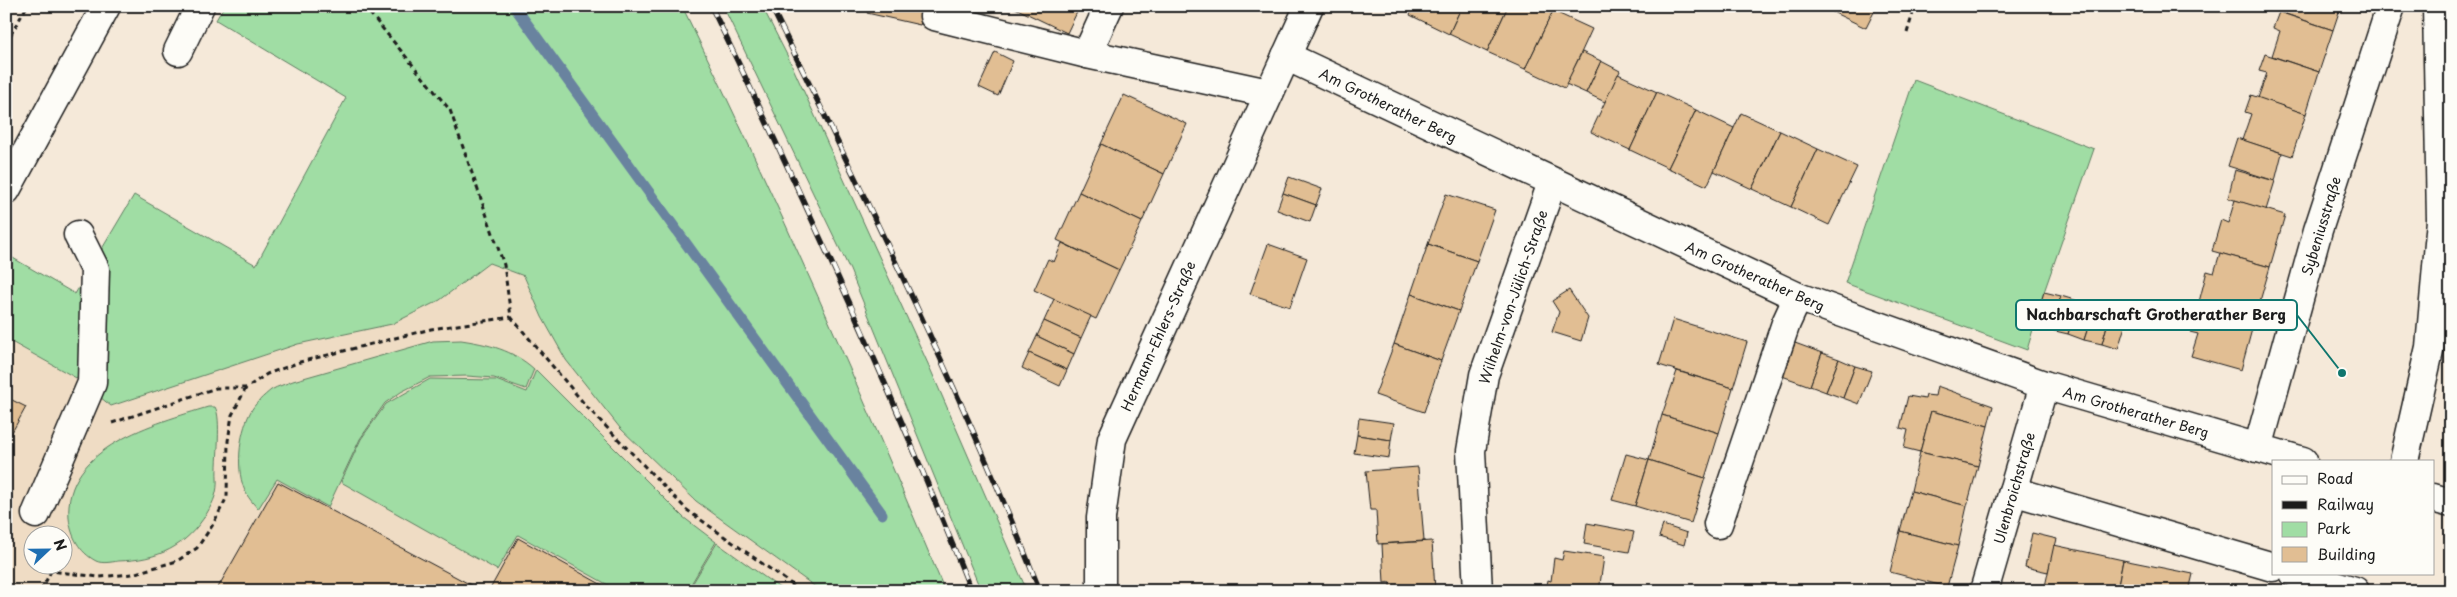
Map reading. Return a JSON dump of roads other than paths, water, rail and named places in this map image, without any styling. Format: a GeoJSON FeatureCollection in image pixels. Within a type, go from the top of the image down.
{"type":"FeatureCollection","features":[{"type":"Feature","properties":{"kind":"street"},"geometry":{"type":"LineString","coordinates":[[6,190],[106,6]]}},
{"type":"Feature","properties":{"kind":"street"},"geometry":{"type":"LineString","coordinates":[[178,51],[200,6]]}},
{"type":"Feature","properties":{"kind":"street"},"geometry":{"type":"LineString","coordinates":[[939,6],[934,16],[1087,54],[1268,93]]}},
{"type":"Feature","properties":{"kind":"street"},"geometry":{"type":"LineString","coordinates":[[1087,54],[1109,6]]}},
{"type":"Feature","properties":{"kind":"street","name":"Hermann-Ehlers-Straße"},"geometry":{"type":"LineString","coordinates":[[1101,591],[1101,518],[1112,439],[1309,6]]}},
{"type":"Feature","properties":{"kind":"street","name":"Sybeniusstraße"},"geometry":{"type":"LineString","coordinates":[[2258,448],[2318,230],[2391,6]]}},
{"type":"Feature","properties":{"kind":"street"},"geometry":{"type":"LineString","coordinates":[[2404,460],[2430,347],[2441,220],[2437,6]]}},
{"type":"Feature","properties":{"kind":"street","name":"Am Grotherather Berg"},"geometry":{"type":"LineString","coordinates":[[1286,56],[1552,183],[1798,297],[2044,385],[2299,460]]}},
{"type":"Feature","properties":{"kind":"street","name":"Wilhelm-von-Jülich-Straße"},"geometry":{"type":"LineString","coordinates":[[1478,591],[1471,451],[1484,375],[1552,183]]}},
{"type":"Feature","properties":{"kind":"street"},"geometry":{"type":"LineString","coordinates":[[36,514],[92,383],[96,269],[78,235],[71,247]]}},
{"type":"Feature","properties":{"kind":"street"},"geometry":{"type":"LineString","coordinates":[[1718,524],[1786,323],[1798,297]]}},
{"type":"Feature","properties":{"kind":"street","name":"Ulenbroichstraße"},"geometry":{"type":"LineString","coordinates":[[1984,591],[2044,385]]}},
{"type":"Feature","properties":{"kind":"street"},"geometry":{"type":"LineString","coordinates":[[2012,492],[2272,567]]}},
{"type":"Feature","properties":{"kind":"street"},"geometry":{"type":"LineString","coordinates":[[2434,498],[2451,503]]}},
{"type":"Feature","properties":{"kind":"street"},"geometry":{"type":"LineString","coordinates":[[2297,574],[2355,591]]}},
{"type":"Feature","properties":{"kind":"waterway"},"geometry":{"type":"LineString","coordinates":[[514,6],[882,514]]}},
{"type":"Feature","properties":{"kind":"railway"},"geometry":{"type":"LineString","coordinates":[[711,6],[847,296],[911,443],[971,591]]}},
{"type":"Feature","properties":{"kind":"railway"},"geometry":{"type":"LineString","coordinates":[[771,6],[877,223],[945,369],[1010,516],[1040,591]]}},
{"type":"Feature","properties":{"kind":"place","name":"Nachbarschaft Grotherather Berg"},"geometry":{"type":"Point","coordinates":[2342,373]}}]}
